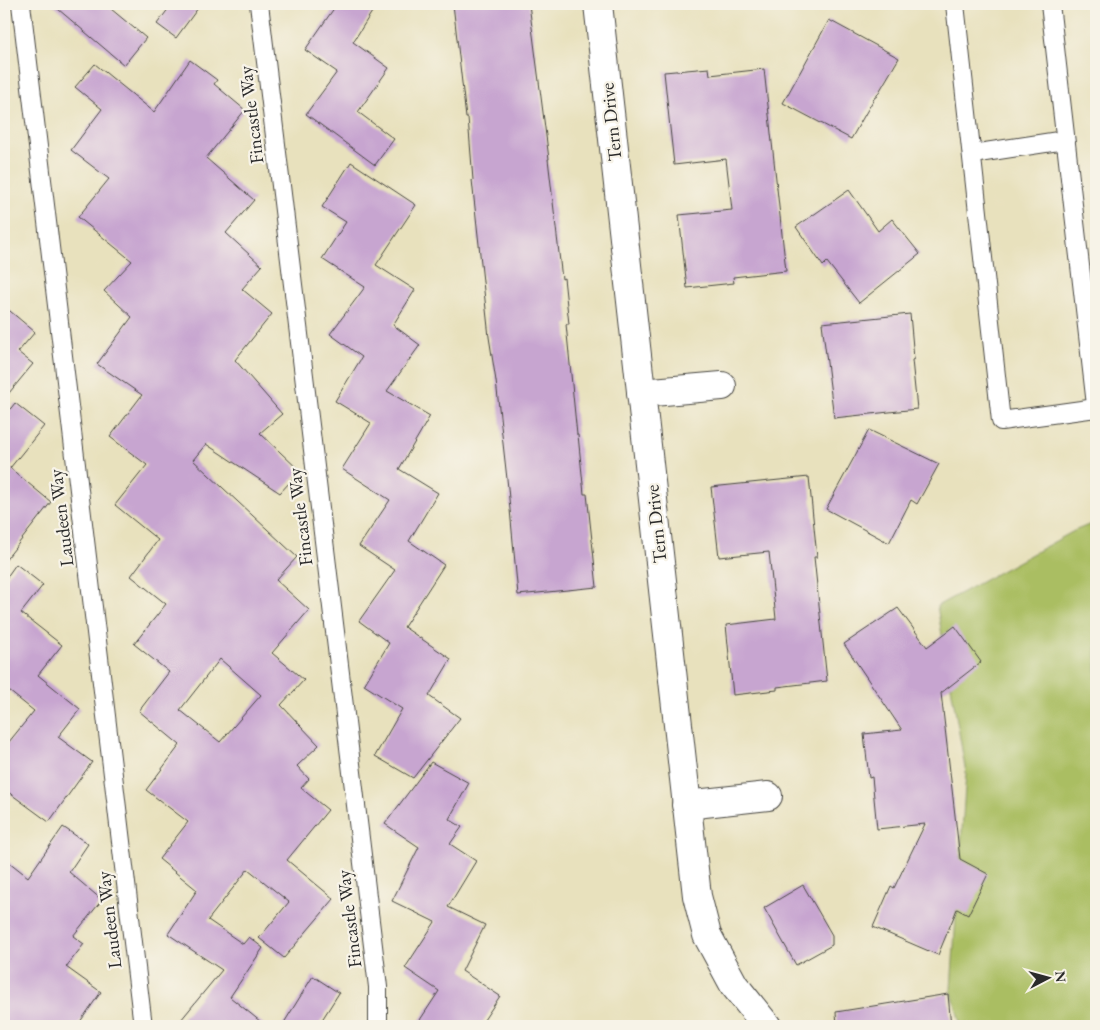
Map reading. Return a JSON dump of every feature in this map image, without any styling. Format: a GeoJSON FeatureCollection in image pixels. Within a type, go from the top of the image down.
{"type":"FeatureCollection","features":[{"type":"Feature","properties":{"kind":"street","name":"Tern Drive"},"geometry":{"type":"LineString","coordinates":[[598,4],[696,896],[707,935],[734,985],[767,1026]]}},
{"type":"Feature","properties":{"kind":"street"},"geometry":{"type":"LineString","coordinates":[[641,393],[722,386]]}},
{"type":"Feature","properties":{"kind":"street"},"geometry":{"type":"LineString","coordinates":[[686,805],[768,796]]}},
{"type":"Feature","properties":{"kind":"lane","name":"Laudeen Way"},"geometry":{"type":"LineString","coordinates":[[22,4],[143,1026]]}},
{"type":"Feature","properties":{"kind":"lane","name":"Fincastle Way"},"geometry":{"type":"LineString","coordinates":[[259,4],[377,977],[378,1026]]}},
{"type":"Feature","properties":{"kind":"lane"},"geometry":{"type":"LineString","coordinates":[[955,4],[1001,421],[1096,406],[1050,4]]}},
{"type":"Feature","properties":{"kind":"lane"},"geometry":{"type":"LineString","coordinates":[[972,154],[1065,140]]}},
{"type":"Feature","properties":{"kind":"green space"},"geometry":{"type":"Polygon","coordinates":[[[1096,522],[1096,1026],[961,1026],[951,989],[966,773],[937,606],[1074,531],[1096,522]]]}},
{"type":"Feature","properties":{"kind":"building"},"geometry":{"type":"Polygon","coordinates":[[[52,4],[105,4],[146,38],[124,65],[52,4]]]}},
{"type":"Feature","properties":{"kind":"building"},"geometry":{"type":"Polygon","coordinates":[[[172,4],[201,4],[176,38],[157,24],[172,4]]]}},
{"type":"Feature","properties":{"kind":"building"},"geometry":{"type":"Polygon","coordinates":[[[337,4],[377,4],[353,42],[389,68],[358,112],[394,139],[375,165],[306,114],[337,72],[305,50],[337,4]]]}},
{"type":"Feature","properties":{"kind":"building"},"geometry":{"type":"Polygon","coordinates":[[[453,4],[529,4],[562,279],[564,278],[569,324],[566,324],[577,435],[584,494],[587,494],[597,587],[518,595],[508,488],[472,180],[468,118],[466,118],[453,4]]]}},
{"type":"Feature","properties":{"kind":"building"},"geometry":{"type":"Polygon","coordinates":[[[829,20],[899,58],[851,139],[783,103],[829,20]]]}},
{"type":"Feature","properties":{"kind":"building"},"geometry":{"type":"Polygon","coordinates":[[[190,60],[217,80],[214,84],[245,110],[206,158],[254,200],[226,233],[262,266],[242,289],[272,314],[235,360],[282,414],[260,433],[300,471],[280,493],[206,444],[193,460],[297,557],[276,580],[309,610],[272,653],[304,680],[281,705],[319,745],[297,766],[309,779],[301,788],[328,810],[287,860],[334,899],[284,958],[259,938],[289,902],[248,869],[208,920],[243,944],[249,937],[263,948],[230,997],[266,1026],[176,1026],[222,970],[168,934],[197,890],[159,859],[188,822],[146,790],[180,745],[139,711],[169,672],[134,644],[166,604],[131,576],[158,540],[115,505],[147,465],[110,437],[142,395],[97,364],[132,317],[104,291],[132,261],[78,217],[109,179],[71,150],[102,109],[75,87],[95,64],[154,112],[190,60]],[[220,659],[180,710],[220,742],[261,695],[220,659]]]}},
{"type":"Feature","properties":{"kind":"building"},"geometry":{"type":"Polygon","coordinates":[[[709,68],[710,75],[764,69],[786,271],[733,277],[734,283],[687,288],[679,215],[732,210],[726,159],[674,165],[664,72],[709,68]]]}},
{"type":"Feature","properties":{"kind":"building"},"geometry":{"type":"Polygon","coordinates":[[[351,162],[416,205],[376,265],[415,290],[393,325],[420,345],[387,391],[430,416],[399,469],[438,493],[409,541],[444,565],[404,627],[451,659],[429,696],[460,718],[413,778],[375,756],[402,709],[364,685],[389,643],[359,621],[395,570],[359,546],[390,500],[342,469],[371,423],[335,401],[362,357],[330,334],[365,287],[322,259],[346,222],[322,207],[351,162]]]}},
{"type":"Feature","properties":{"kind":"building"},"geometry":{"type":"Polygon","coordinates":[[[849,190],[878,231],[892,219],[920,254],[859,303],[827,262],[823,266],[796,227],[849,190]]]}},
{"type":"Feature","properties":{"kind":"building"},"geometry":{"type":"Polygon","coordinates":[[[4,306],[35,332],[18,352],[33,364],[4,399],[4,306]]]}},
{"type":"Feature","properties":{"kind":"building"},"geometry":{"type":"Polygon","coordinates":[[[910,314],[917,409],[834,418],[822,323],[910,314]]]}},
{"type":"Feature","properties":{"kind":"building"},"geometry":{"type":"Polygon","coordinates":[[[15,403],[44,426],[10,468],[51,502],[4,562],[4,417],[15,403]]]}},
{"type":"Feature","properties":{"kind":"building"},"geometry":{"type":"Polygon","coordinates":[[[869,430],[939,464],[917,504],[911,500],[889,543],[826,509],[869,430]]]}},
{"type":"Feature","properties":{"kind":"building"},"geometry":{"type":"Polygon","coordinates":[[[809,477],[817,557],[814,557],[827,681],[777,687],[777,690],[733,695],[726,625],[776,619],[769,552],[719,557],[711,487],[809,477]]]}},
{"type":"Feature","properties":{"kind":"building"},"geometry":{"type":"Polygon","coordinates":[[[16,564],[43,585],[21,613],[62,645],[38,675],[80,709],[58,737],[92,762],[49,822],[4,789],[4,748],[34,711],[4,687],[4,581],[16,564]]]}},
{"type":"Feature","properties":{"kind":"building"},"geometry":{"type":"Polygon","coordinates":[[[898,608],[927,647],[955,626],[981,662],[941,693],[960,859],[988,874],[968,915],[957,909],[938,955],[873,927],[891,886],[894,888],[925,824],[877,829],[872,777],[869,778],[864,734],[902,730],[844,644],[898,608]]]}},
{"type":"Feature","properties":{"kind":"building"},"geometry":{"type":"Polygon","coordinates":[[[431,762],[469,783],[449,819],[462,827],[450,844],[476,861],[448,907],[485,925],[462,971],[500,996],[480,1026],[416,1026],[439,991],[405,968],[435,922],[392,901],[419,847],[385,824],[431,762]]]}},
{"type":"Feature","properties":{"kind":"building"},"geometry":{"type":"Polygon","coordinates":[[[63,827],[88,844],[69,872],[102,900],[73,936],[84,944],[66,967],[101,992],[77,1026],[4,1026],[4,858],[28,877],[63,827]]]}},
{"type":"Feature","properties":{"kind":"building"},"geometry":{"type":"Polygon","coordinates":[[[803,885],[832,935],[832,945],[796,965],[764,908],[803,885]]]}},
{"type":"Feature","properties":{"kind":"building"},"geometry":{"type":"Polygon","coordinates":[[[313,976],[339,993],[318,1026],[282,1026],[313,976]]]}},
{"type":"Feature","properties":{"kind":"building"},"geometry":{"type":"Polygon","coordinates":[[[948,994],[951,1026],[837,1026],[836,1012],[948,994]]]}}]}
